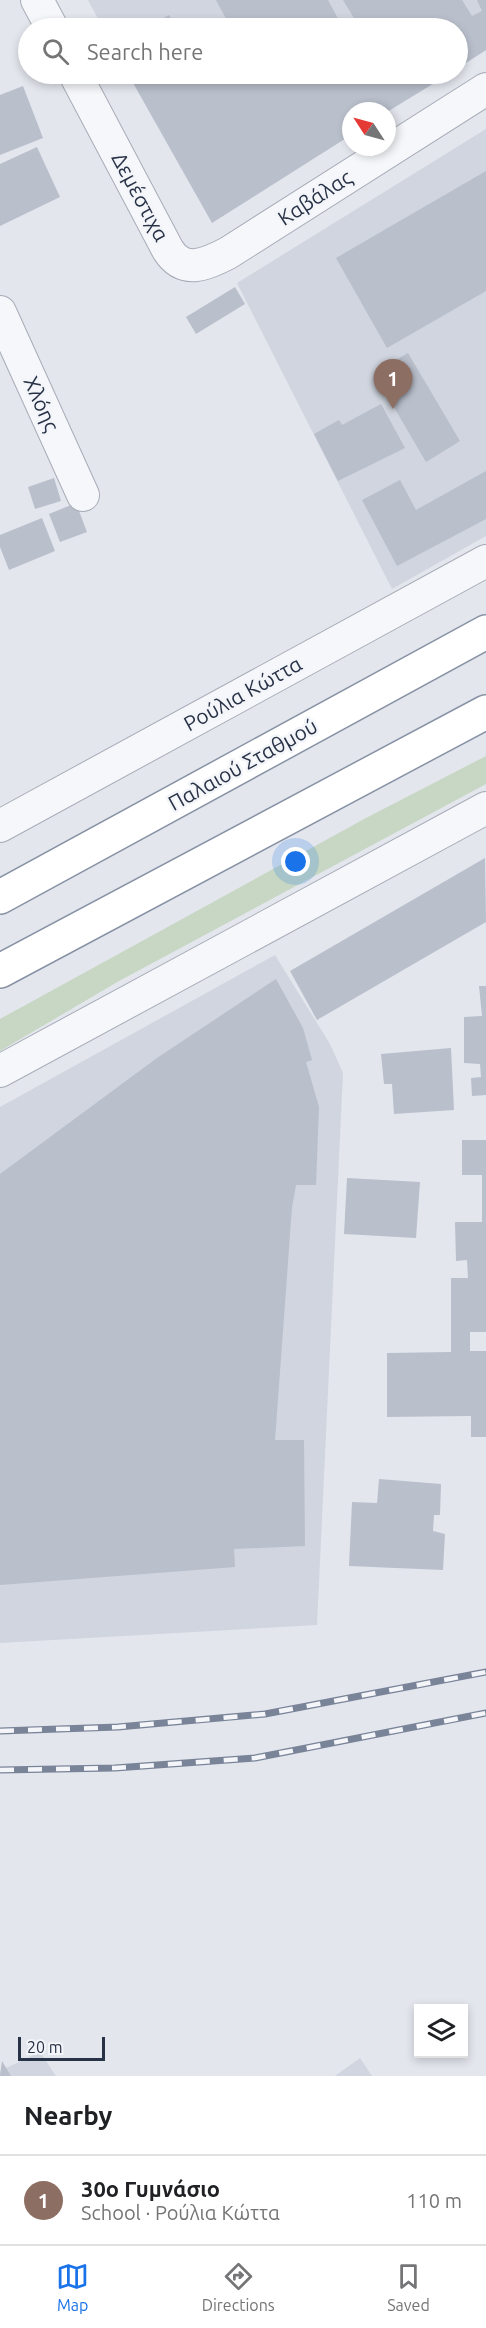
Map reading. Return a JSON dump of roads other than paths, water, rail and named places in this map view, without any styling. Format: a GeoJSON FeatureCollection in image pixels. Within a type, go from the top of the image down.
{"type":"FeatureCollection","features":[{"type":"Feature","properties":{"kind":"highway","name":"Παλαιού Σταθμού"},"geometry":{"type":"LineString","coordinates":[[0,897],[486,632]]}},
{"type":"Feature","properties":{"kind":"highway"},"geometry":{"type":"LineString","coordinates":[[0,971],[486,712]]}},
{"type":"Feature","properties":{"kind":"street"},"geometry":{"type":"LineString","coordinates":[[37,0],[46,18]]}},
{"type":"Feature","properties":{"kind":"street","name":"Δεμέστιχα"},"geometry":{"type":"LineString","coordinates":[[80,84],[174,259],[187,265],[201,265],[236,249]]}},
{"type":"Feature","properties":{"kind":"street","name":"Καβάλας"},"geometry":{"type":"LineString","coordinates":[[236,249],[486,89]]}},
{"type":"Feature","properties":{"kind":"street","name":"Χλόης"},"geometry":{"type":"LineString","coordinates":[[0,312],[82,495]]}},
{"type":"Feature","properties":{"kind":"street","name":"Ρούλια Κώττα"},"geometry":{"type":"LineString","coordinates":[[0,826],[486,561]]}},
{"type":"Feature","properties":{"kind":"street"},"geometry":{"type":"LineString","coordinates":[[0,1071],[486,808]]}},
{"type":"Feature","properties":{"kind":"railway"},"geometry":{"type":"LineString","coordinates":[[0,1731],[118,1727],[265,1714],[486,1672]]}},
{"type":"Feature","properties":{"kind":"railway"},"geometry":{"type":"LineString","coordinates":[[0,1770],[115,1768],[255,1758],[486,1713]]}},
{"type":"Feature","properties":{"kind":"place","name":"30ο Γυμνάσιο"},"geometry":{"type":"Point","coordinates":[393,409]}}]}
